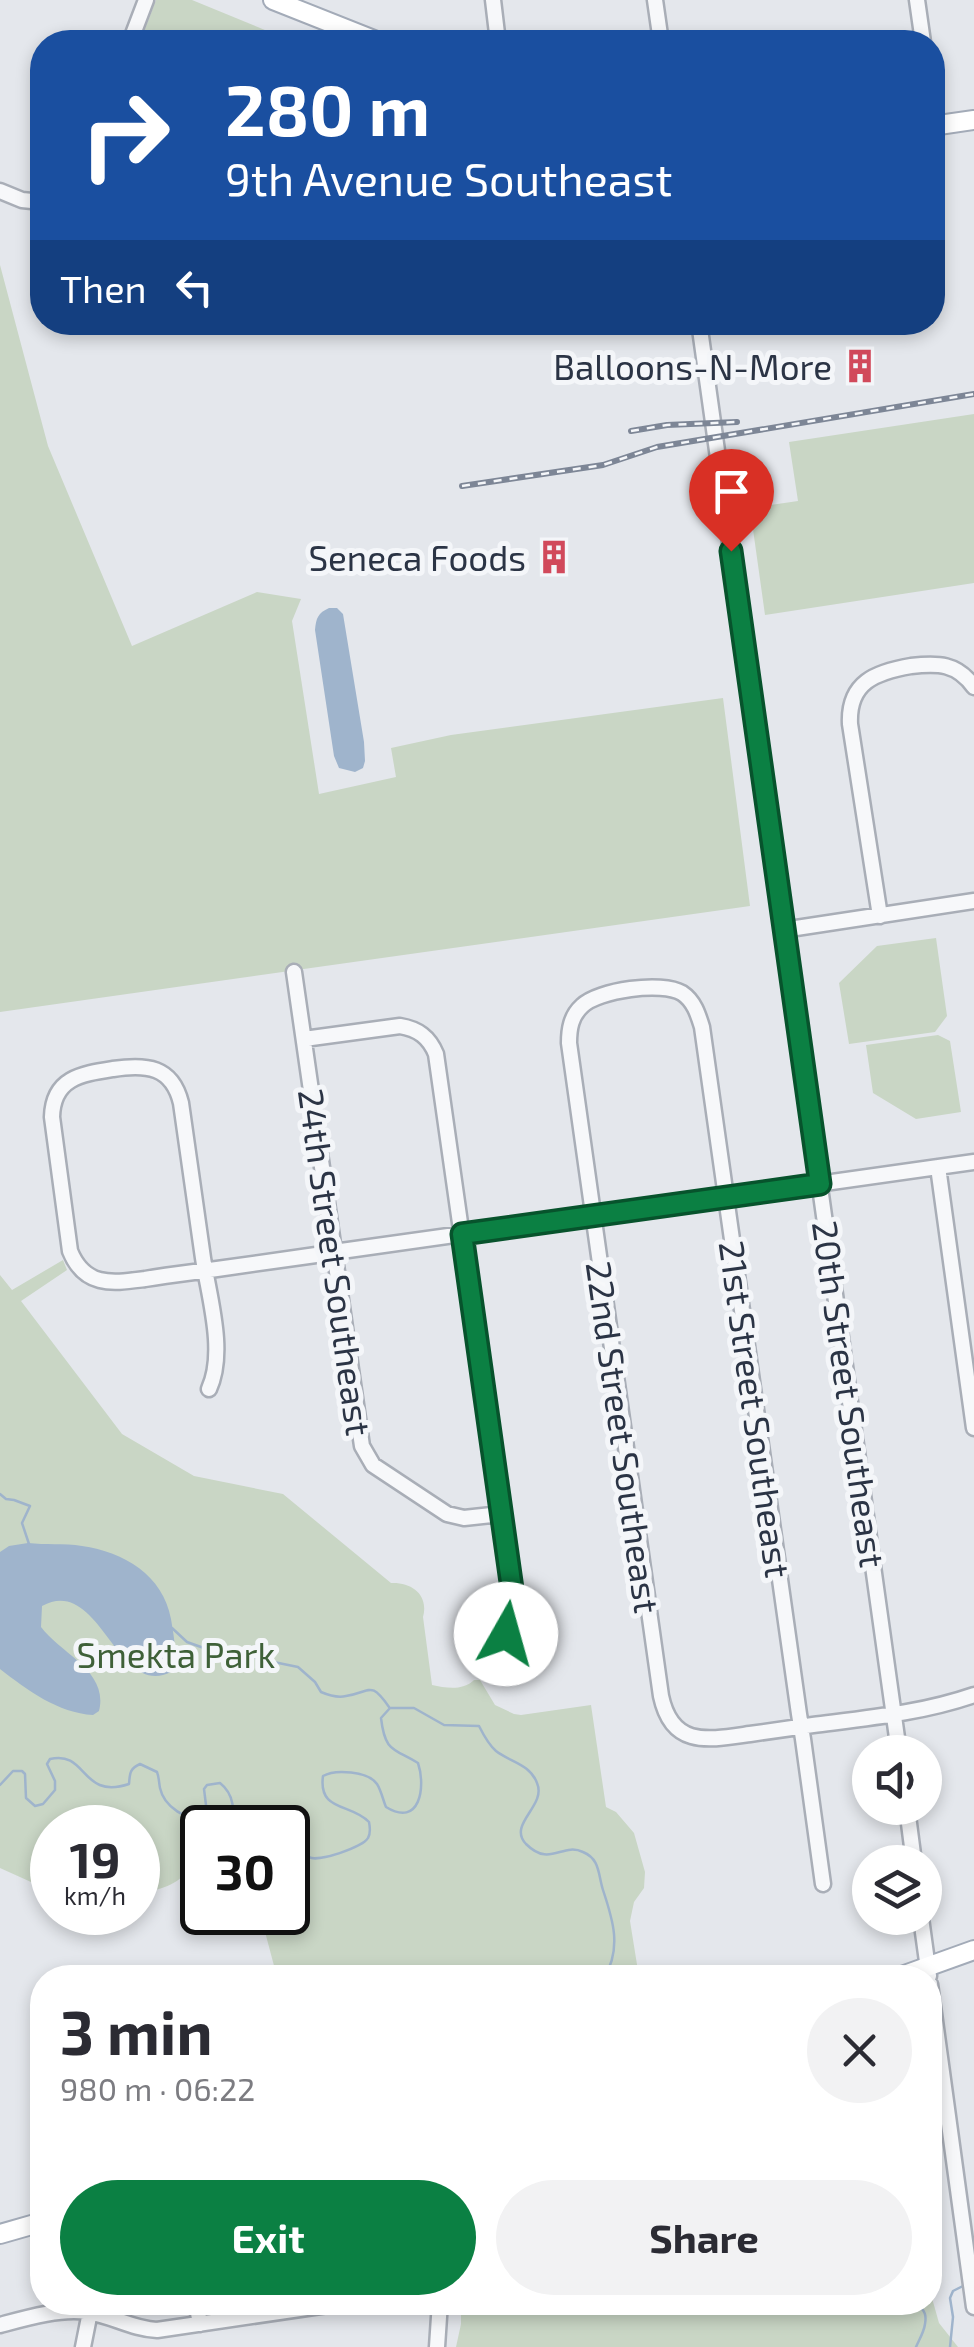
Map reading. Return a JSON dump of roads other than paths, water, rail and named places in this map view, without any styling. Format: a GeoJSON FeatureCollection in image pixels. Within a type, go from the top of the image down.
{"type":"FeatureCollection","features":[{"type":"Feature","properties":{"kind":"main road"},"geometry":{"type":"LineString","coordinates":[[273,0],[349,30]]}},
{"type":"Feature","properties":{"kind":"main road"},"geometry":{"type":"LineString","coordinates":[[945,121],[974,120]]}},
{"type":"Feature","properties":{"kind":"main road"},"geometry":{"type":"LineString","coordinates":[[942,1968],[974,1950]]}},
{"type":"Feature","properties":{"kind":"main road"},"geometry":{"type":"LineString","coordinates":[[0,2234],[30,2225]]}},
{"type":"Feature","properties":{"kind":"street"},"geometry":{"type":"LineString","coordinates":[[135,30],[146,0]]}},
{"type":"Feature","properties":{"kind":"street"},"geometry":{"type":"LineString","coordinates":[[494,0],[497,30]]}},
{"type":"Feature","properties":{"kind":"street"},"geometry":{"type":"LineString","coordinates":[[656,0],[660,30]]}},
{"type":"Feature","properties":{"kind":"street"},"geometry":{"type":"LineString","coordinates":[[918,0],[922,30]]}},
{"type":"Feature","properties":{"kind":"street"},"geometry":{"type":"LineString","coordinates":[[0,192],[30,201]]}},
{"type":"Feature","properties":{"kind":"street","name":"20th Street Southeast"},"geometry":{"type":"LineString","coordinates":[[700,335],[898,1735]]}},
{"type":"Feature","properties":{"kind":"street"},"geometry":{"type":"LineString","coordinates":[[880,916],[850,714],[856,694],[867,680],[886,670],[945,664],[963,674],[974,687]]}},
{"type":"Feature","properties":{"kind":"street"},"geometry":{"type":"LineString","coordinates":[[783,930],[974,901]]}},
{"type":"Feature","properties":{"kind":"street","name":"24th Street Southeast"},"geometry":{"type":"LineString","coordinates":[[294,972],[360,1437],[369,1460],[379,1469],[447,1514],[464,1518],[502,1514]]}},
{"type":"Feature","properties":{"kind":"street","name":"21st Street Southeast"},"geometry":{"type":"LineString","coordinates":[[630,990],[668,988],[683,994],[695,1007],[702,1027],[823,1884]]}},
{"type":"Feature","properties":{"kind":"street","name":"22nd Street Southeast"},"geometry":{"type":"LineString","coordinates":[[630,990],[585,1002],[572,1019],[569,1032],[661,1696],[667,1717],[686,1735],[699,1739],[801,1727]]}},
{"type":"Feature","properties":{"kind":"street"},"geometry":{"type":"LineString","coordinates":[[304,1038],[400,1026],[419,1032],[428,1040],[438,1061],[512,1589],[506,1634]]}},
{"type":"Feature","properties":{"kind":"street"},"geometry":{"type":"LineString","coordinates":[[209,1389],[216,1352],[205,1270],[179,1095],[166,1076],[151,1068],[134,1066],[70,1080],[52,1107],[70,1251],[75,1262],[92,1277],[112,1283],[205,1270],[334,1252],[462,1234],[592,1215],[726,1198],[974,1162]]}},
{"type":"Feature","properties":{"kind":"street"},"geometry":{"type":"LineString","coordinates":[[938,1166],[974,1428]]}},
{"type":"Feature","properties":{"kind":"street"},"geometry":{"type":"LineString","coordinates":[[801,1727],[895,1714],[974,1695]]}},
{"type":"Feature","properties":{"kind":"street"},"geometry":{"type":"LineString","coordinates":[[923,1935],[927,1965]]}},
{"type":"Feature","properties":{"kind":"street"},"geometry":{"type":"LineString","coordinates":[[942,2071],[974,2307]]}},
{"type":"Feature","properties":{"kind":"street"},"geometry":{"type":"LineString","coordinates":[[0,2325],[48,2315]]}},
{"type":"Feature","properties":{"kind":"street"},"geometry":{"type":"LineString","coordinates":[[83,2347],[89,2315]]}},
{"type":"Feature","properties":{"kind":"street"},"geometry":{"type":"LineString","coordinates":[[100,2315],[148,2330],[254,2315]]}},
{"type":"Feature","properties":{"kind":"street"},"geometry":{"type":"LineString","coordinates":[[198,2315],[200,2324]]}},
{"type":"Feature","properties":{"kind":"street"},"geometry":{"type":"LineString","coordinates":[[437,2347],[439,2315]]}},
{"type":"Feature","properties":{"kind":"water"},"geometry":{"type":"Polygon","coordinates":[[[329,608],[337,608],[343,614],[364,742],[363,768],[355,772],[339,768],[334,756],[315,630],[318,616],[329,608]]]}},
{"type":"Feature","properties":{"kind":"water"},"geometry":{"type":"Polygon","coordinates":[[[28,1543],[98,1549],[139,1568],[167,1603],[175,1652],[171,1672],[152,1676],[136,1669],[94,1620],[79,1607],[62,1601],[42,1606],[41,1627],[90,1674],[100,1697],[99,1711],[93,1715],[55,1705],[0,1669],[0,1552],[28,1543]]]}},
{"type":"Feature","properties":{"kind":"waterway"},"geometry":{"type":"LineString","coordinates":[[0,1494],[30,1506],[22,1523],[29,1544]]}},
{"type":"Feature","properties":{"kind":"waterway"},"geometry":{"type":"LineString","coordinates":[[172,1628],[187,1642],[215,1652],[237,1652],[298,1667],[327,1694],[343,1697],[374,1691],[389,1707]]}},
{"type":"Feature","properties":{"kind":"waterway"},"geometry":{"type":"LineString","coordinates":[[310,1857],[349,1850],[364,1842],[370,1832],[369,1822],[362,1816],[326,1796],[323,1776],[351,1772],[373,1780],[386,1807],[397,1812],[413,1809],[418,1802],[418,1763],[392,1748],[385,1737],[381,1718],[390,1708],[414,1708],[444,1725],[479,1726],[493,1749],[525,1767],[537,1783],[537,1799],[521,1829],[526,1844],[542,1854],[576,1850],[589,1855],[595,1863],[614,1934],[611,1965]]}},
{"type":"Feature","properties":{"kind":"waterway"},"geometry":{"type":"LineString","coordinates":[[0,1785],[13,1771],[22,1771],[26,1798],[35,1806],[43,1804],[55,1790],[47,1764],[50,1759],[71,1761],[92,1781],[113,1787],[129,1784],[132,1770],[140,1764],[157,1772],[162,1795],[180,1812]]}},
{"type":"Feature","properties":{"kind":"waterway"},"geometry":{"type":"LineString","coordinates":[[206,1805],[204,1789],[220,1783],[232,1805]]}},
{"type":"Feature","properties":{"kind":"waterway"},"geometry":{"type":"LineString","coordinates":[[950,2347],[950,2298],[953,2291],[963,2286]]}},
{"type":"Feature","properties":{"kind":"waterway"},"geometry":{"type":"LineString","coordinates":[[916,2347],[925,2315]]}},
{"type":"Feature","properties":{"kind":"railway"},"geometry":{"type":"LineString","coordinates":[[462,486],[603,465],[657,447],[974,394]]}},
{"type":"Feature","properties":{"kind":"railway"},"geometry":{"type":"LineString","coordinates":[[631,431],[737,422]]}},
{"type":"Feature","properties":{"kind":"place","name":"Balloons-N-More"},"geometry":{"type":"Point","coordinates":[860,366]}},
{"type":"Feature","properties":{"kind":"place","name":"Seneca Foods"},"geometry":{"type":"Point","coordinates":[554,557]}},
{"type":"Feature","properties":{"kind":"park label","name":"Smekta Park"},"geometry":{"type":"Point","coordinates":[176,1654]}}]}
